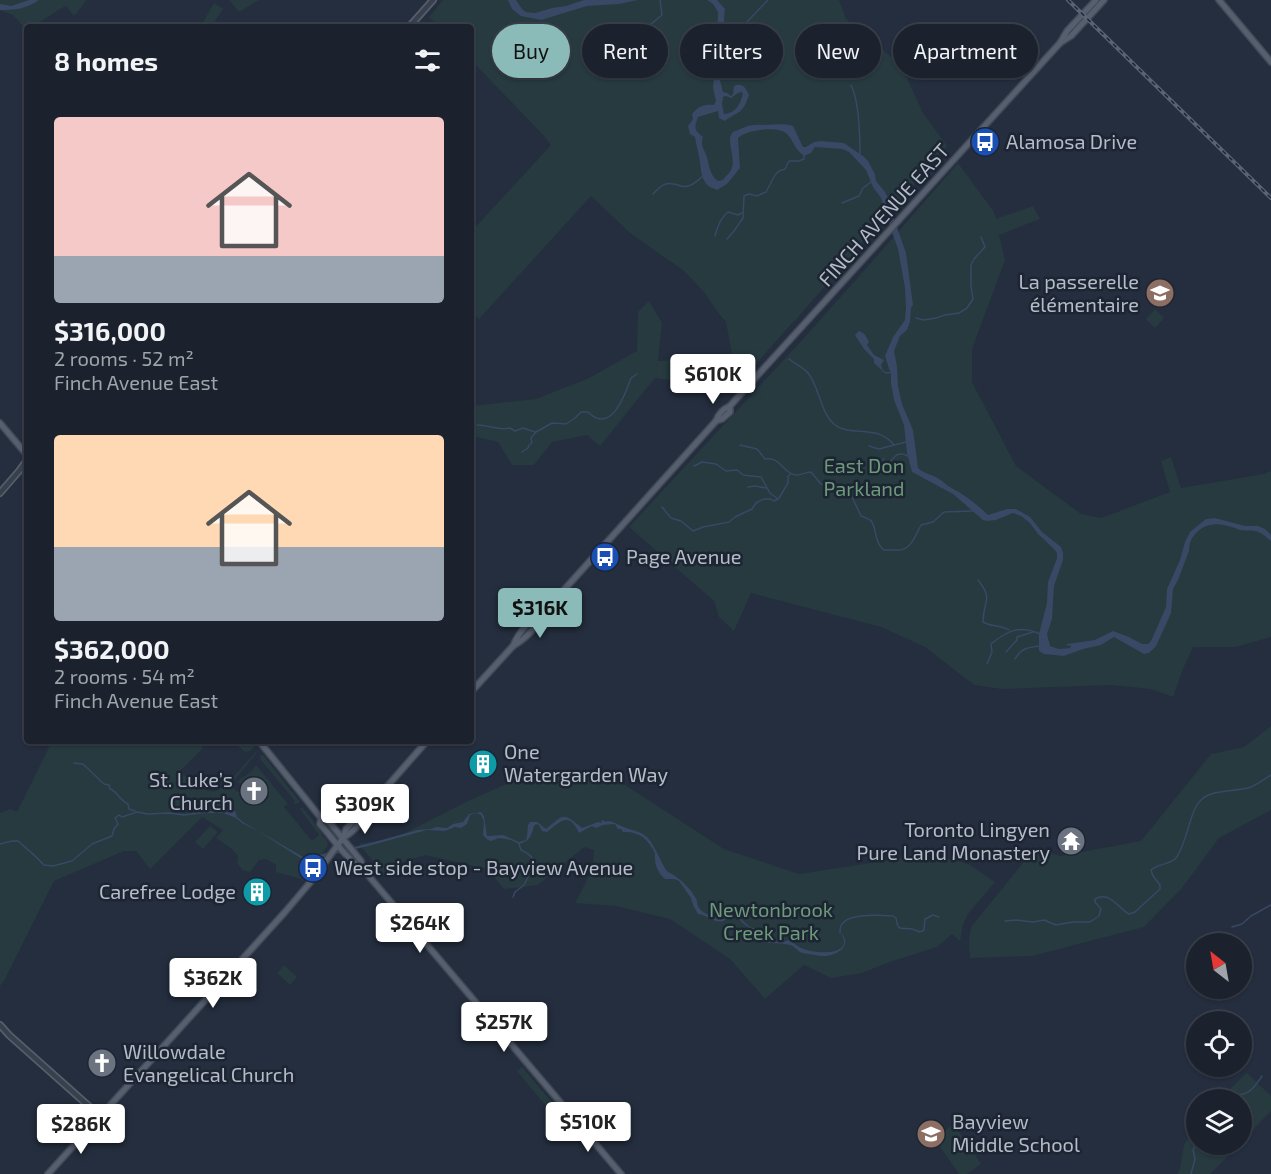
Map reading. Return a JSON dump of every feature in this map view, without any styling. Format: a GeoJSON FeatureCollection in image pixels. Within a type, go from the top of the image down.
{"type":"FeatureCollection","features":[{"type":"Feature","properties":{"kind":"main road","name":"FINCH AVENUE EAST"},"geometry":{"type":"LineString","coordinates":[[474,689],[513,646],[522,641],[540,622],[545,611],[716,422],[730,412],[730,406],[1060,44],[1068,31],[1096,0]]}},
{"type":"Feature","properties":{"kind":"main road","name":"FINCH AVENUE EAST"},"geometry":{"type":"LineString","coordinates":[[1060,44],[1071,36],[1104,0]]}},
{"type":"Feature","properties":{"kind":"main road"},"geometry":{"type":"LineString","coordinates":[[1220,0],[1271,62]]}},
{"type":"Feature","properties":{"kind":"main road"},"geometry":{"type":"LineString","coordinates":[[0,423],[24,451]]}},
{"type":"Feature","properties":{"kind":"main road"},"geometry":{"type":"LineString","coordinates":[[261,744],[321,818],[326,818],[343,838],[361,861],[362,868]]}},
{"type":"Feature","properties":{"kind":"main road"},"geometry":{"type":"LineString","coordinates":[[48,1174],[279,919],[343,838],[349,825],[362,815],[423,744]]}},
{"type":"Feature","properties":{"kind":"main road"},"geometry":{"type":"LineString","coordinates":[[321,818],[320,824],[355,864],[362,868],[621,1174]]}},
{"type":"Feature","properties":{"kind":"street"},"geometry":{"type":"LineString","coordinates":[[412,24],[433,0]]}},
{"type":"Feature","properties":{"kind":"street"},"geometry":{"type":"LineString","coordinates":[[0,493],[24,464]]}},
{"type":"Feature","properties":{"kind":"street"},"geometry":{"type":"LineString","coordinates":[[0,1024],[100,1116]]}},
{"type":"Feature","properties":{"kind":"street"},"geometry":{"type":"LineString","coordinates":[[0,1036],[5,1030]]}},
{"type":"Feature","properties":{"kind":"green space"},"geometry":{"type":"Polygon","coordinates":[[[0,0],[86,1],[74,16],[66,6],[40,22],[24,24],[24,26],[13,15],[0,10],[0,0]]]}},
{"type":"Feature","properties":{"kind":"green space"},"geometry":{"type":"Polygon","coordinates":[[[229,0],[259,0],[239,12],[229,0]]]}},
{"type":"Feature","properties":{"kind":"green space"},"geometry":{"type":"Polygon","coordinates":[[[443,0],[839,0],[846,19],[852,24],[795,24],[795,78],[881,78],[881,48],[893,58],[893,78],[907,78],[923,113],[947,146],[749,372],[732,354],[726,322],[704,292],[684,271],[630,233],[591,196],[479,319],[474,315],[474,229],[551,145],[474,63],[474,24],[436,24],[429,17],[443,0]]]}},
{"type":"Feature","properties":{"kind":"green space"},"geometry":{"type":"Polygon","coordinates":[[[214,3],[223,9],[213,24],[203,22],[214,3]]]}},
{"type":"Feature","properties":{"kind":"green space","name":"East Don Parkland"},"geometry":{"type":"Polygon","coordinates":[[[958,163],[994,212],[996,219],[1033,206],[1040,219],[999,235],[1005,260],[972,349],[972,382],[1016,466],[1081,514],[1101,518],[1170,492],[1161,461],[1171,457],[1181,488],[1271,471],[1271,637],[1236,647],[1193,647],[1173,697],[1151,689],[1110,685],[1002,689],[974,685],[925,647],[881,627],[751,593],[734,631],[719,617],[714,601],[629,527],[803,339],[958,163]]]}},
{"type":"Feature","properties":{"kind":"green space"},"geometry":{"type":"Polygon","coordinates":[[[649,301],[662,323],[658,361],[676,360],[670,380],[655,378],[600,446],[587,435],[552,442],[534,465],[512,465],[498,442],[474,435],[474,406],[536,399],[589,378],[637,351],[638,312],[649,301]]]}},
{"type":"Feature","properties":{"kind":"green space"},"geometry":{"type":"Polygon","coordinates":[[[1155,309],[1164,318],[1155,328],[1146,319],[1155,309]]]}},
{"type":"Feature","properties":{"kind":"green space"},"geometry":{"type":"Polygon","coordinates":[[[1271,726],[1271,810],[1219,838],[1182,888],[1144,927],[1032,956],[970,958],[971,927],[1035,848],[1060,856],[1141,841],[1211,754],[1244,747],[1271,726]]]}},
{"type":"Feature","properties":{"kind":"green space"},"geometry":{"type":"Polygon","coordinates":[[[51,744],[202,744],[202,749],[180,771],[190,780],[206,790],[218,790],[225,786],[256,752],[230,785],[238,792],[243,786],[238,782],[256,765],[288,804],[284,807],[312,841],[319,835],[300,809],[302,807],[328,845],[303,881],[276,872],[276,865],[266,859],[259,860],[250,872],[242,870],[237,863],[238,856],[216,838],[223,830],[202,817],[150,869],[136,851],[124,851],[54,881],[0,986],[0,813],[10,809],[17,812],[51,744]],[[252,783],[252,798],[268,799],[267,793],[259,792],[260,785],[258,789],[258,784],[252,783]]]}},
{"type":"Feature","properties":{"kind":"green space"},"geometry":{"type":"Polygon","coordinates":[[[236,744],[254,744],[255,746],[250,751],[245,752],[236,744]]]}},
{"type":"Feature","properties":{"kind":"green space"},"geometry":{"type":"Polygon","coordinates":[[[261,755],[300,802],[293,803],[295,801],[261,760],[261,755]]]}},
{"type":"Feature","properties":{"kind":"green space","name":"Newtonbrook Creek Park"},"geometry":{"type":"Polygon","coordinates":[[[608,774],[724,849],[799,874],[929,854],[969,864],[995,882],[968,914],[963,924],[960,941],[952,934],[937,947],[862,973],[831,978],[804,965],[765,999],[730,959],[670,919],[616,906],[575,903],[592,870],[594,850],[584,847],[538,885],[504,889],[487,869],[425,855],[403,862],[384,875],[359,844],[395,838],[470,800],[518,779],[608,774]]]}},
{"type":"Feature","properties":{"kind":"green space"},"geometry":{"type":"Polygon","coordinates":[[[210,826],[218,832],[203,849],[195,842],[210,826]]]}},
{"type":"Feature","properties":{"kind":"green space"},"geometry":{"type":"Polygon","coordinates":[[[284,965],[297,977],[290,985],[277,973],[284,965]]]}},
{"type":"Feature","properties":{"kind":"green space"},"geometry":{"type":"Polygon","coordinates":[[[522,1067],[566,1119],[559,1122],[517,1071],[522,1067]]]}},
{"type":"Feature","properties":{"kind":"green space"},"geometry":{"type":"Polygon","coordinates":[[[1243,1077],[1251,1077],[1271,1096],[1271,1111],[1252,1131],[1252,1089],[1230,1089],[1243,1077]]]}},
{"type":"Feature","properties":{"kind":"green space"},"geometry":{"type":"Polygon","coordinates":[[[954,1124],[981,1164],[967,1174],[959,1174],[934,1138],[954,1124]]]}},
{"type":"Feature","properties":{"kind":"green space"},"geometry":{"type":"Polygon","coordinates":[[[1186,1142],[1186,1155],[1229,1155],[1210,1174],[1177,1174],[1186,1142]]]}},
{"type":"Feature","properties":{"kind":"water"},"geometry":{"type":"Polygon","coordinates":[[[29,0],[39,0],[20,8],[0,10],[0,4],[11,6],[29,0]]]}},
{"type":"Feature","properties":{"kind":"water"},"geometry":{"type":"Polygon","coordinates":[[[508,0],[516,0],[526,12],[535,13],[584,0],[638,0],[587,6],[541,20],[521,16],[512,9],[508,0]]]}},
{"type":"Feature","properties":{"kind":"water"},"geometry":{"type":"Polygon","coordinates":[[[707,0],[717,0],[725,9],[724,24],[717,24],[718,12],[707,0]]]}},
{"type":"Feature","properties":{"kind":"water"},"geometry":{"type":"Polygon","coordinates":[[[714,78],[719,78],[723,92],[731,96],[734,86],[741,85],[749,95],[742,109],[725,121],[719,118],[718,111],[698,117],[696,128],[703,137],[702,145],[712,175],[718,181],[723,180],[732,165],[730,136],[733,132],[754,125],[793,126],[803,147],[821,141],[844,143],[868,161],[876,181],[889,200],[906,253],[913,305],[907,330],[900,336],[894,351],[898,386],[902,404],[913,430],[918,468],[966,496],[988,515],[1007,509],[1016,509],[1030,517],[1042,532],[1061,547],[1063,560],[1054,586],[1052,619],[1047,634],[1050,646],[1059,649],[1070,648],[1071,646],[1067,644],[1095,640],[1113,631],[1142,644],[1148,644],[1166,607],[1167,589],[1185,542],[1190,532],[1206,519],[1215,518],[1245,526],[1258,526],[1271,535],[1271,541],[1257,532],[1217,524],[1207,526],[1196,533],[1173,589],[1171,613],[1156,646],[1149,653],[1144,654],[1114,637],[1101,645],[1064,656],[1044,654],[1039,651],[1039,634],[1047,603],[1048,582],[1057,553],[1021,516],[1013,513],[996,520],[983,520],[953,494],[912,472],[904,425],[894,400],[891,372],[885,356],[893,337],[905,320],[905,288],[898,249],[881,198],[873,187],[866,170],[849,152],[842,149],[815,147],[811,153],[804,156],[787,134],[770,129],[748,133],[738,138],[740,168],[727,184],[717,190],[709,186],[703,179],[695,137],[690,134],[688,126],[693,119],[692,114],[699,107],[714,105],[716,101],[713,88],[714,78]],[[741,92],[731,98],[723,97],[724,114],[737,108],[743,93],[741,92]]]}},
{"type":"Feature","properties":{"kind":"water"},"geometry":{"type":"Polygon","coordinates":[[[859,331],[866,336],[869,342],[867,345],[874,355],[884,360],[881,365],[883,371],[874,363],[874,359],[855,335],[859,331]]]}},
{"type":"Feature","properties":{"kind":"water"},"geometry":{"type":"Polygon","coordinates":[[[227,809],[235,811],[237,817],[243,822],[305,858],[418,830],[447,828],[463,822],[469,814],[481,812],[484,816],[487,836],[503,835],[519,842],[526,840],[530,822],[537,822],[546,829],[563,817],[567,817],[582,828],[601,823],[602,820],[608,821],[646,836],[668,872],[688,887],[697,900],[699,908],[706,914],[723,919],[729,911],[735,911],[750,927],[756,929],[765,941],[784,942],[788,940],[810,951],[829,952],[840,949],[844,943],[841,933],[844,938],[845,943],[841,950],[831,955],[802,953],[790,945],[757,940],[749,932],[750,929],[733,913],[720,922],[698,914],[691,898],[679,881],[665,879],[660,873],[655,853],[646,840],[634,833],[623,832],[615,824],[596,828],[592,826],[579,833],[568,820],[564,820],[547,832],[542,831],[536,824],[530,838],[519,844],[499,838],[488,840],[483,835],[484,822],[481,815],[477,813],[470,815],[467,824],[461,828],[455,827],[445,831],[427,830],[305,861],[236,818],[223,813],[205,813],[227,809]]]}},
{"type":"Feature","properties":{"kind":"waterway"},"geometry":{"type":"LineString","coordinates":[[652,24],[662,15],[660,0]]}},
{"type":"Feature","properties":{"kind":"waterway"},"geometry":{"type":"LineString","coordinates":[[745,24],[768,0]]}},
{"type":"Feature","properties":{"kind":"waterway"},"geometry":{"type":"LineString","coordinates":[[851,85],[857,109],[860,155]]}},
{"type":"Feature","properties":{"kind":"waterway"},"geometry":{"type":"LineString","coordinates":[[727,239],[743,218],[744,196],[749,194],[757,196],[766,192],[775,175],[785,169],[789,161],[799,161],[804,159],[804,155]]}},
{"type":"Feature","properties":{"kind":"waterway"},"geometry":{"type":"LineString","coordinates":[[653,194],[664,185],[686,186],[703,176]]}},
{"type":"Feature","properties":{"kind":"waterway"},"geometry":{"type":"LineString","coordinates":[[842,203],[859,196],[863,188],[871,182]]}},
{"type":"Feature","properties":{"kind":"waterway"},"geometry":{"type":"LineString","coordinates":[[715,236],[721,220],[728,212],[738,215],[742,213]]}},
{"type":"Feature","properties":{"kind":"waterway"},"geometry":{"type":"LineString","coordinates":[[916,318],[924,320],[936,318],[959,313],[967,308],[973,299],[971,265],[985,247],[981,237]]}},
{"type":"Feature","properties":{"kind":"waterway"},"geometry":{"type":"LineString","coordinates":[[789,359],[808,373],[829,419],[834,424],[848,430],[880,434],[894,445]]}},
{"type":"Feature","properties":{"kind":"waterway"},"geometry":{"type":"LineString","coordinates":[[883,371],[893,372]]}},
{"type":"Feature","properties":{"kind":"waterway"},"geometry":{"type":"LineString","coordinates":[[522,452],[532,443],[531,438],[536,432],[552,423],[566,424],[581,412],[588,412],[596,418],[604,419],[610,416],[621,402],[631,378],[637,374]]}},
{"type":"Feature","properties":{"kind":"waterway"},"geometry":{"type":"LineString","coordinates":[[477,425],[510,428],[515,431],[523,428],[535,432]]}},
{"type":"Feature","properties":{"kind":"waterway"},"geometry":{"type":"LineString","coordinates":[[869,446],[879,449],[906,442]]}},
{"type":"Feature","properties":{"kind":"waterway"},"geometry":{"type":"LineString","coordinates":[[740,445],[757,449],[765,459],[775,460],[792,474],[811,472],[821,484],[835,492],[846,492],[851,495],[861,516],[874,525],[878,542],[884,550],[899,550],[907,547],[913,541],[921,525],[933,522],[944,512],[973,511]]}},
{"type":"Feature","properties":{"kind":"waterway"},"geometry":{"type":"LineString","coordinates":[[884,459],[879,464],[882,468],[889,464],[896,455],[908,456]]}},
{"type":"Feature","properties":{"kind":"waterway"},"geometry":{"type":"LineString","coordinates":[[694,466],[702,462],[716,464],[726,471],[737,470],[743,475],[761,477],[770,493],[778,499]]}},
{"type":"Feature","properties":{"kind":"waterway"},"geometry":{"type":"LineString","coordinates":[[779,498],[791,474]]}},
{"type":"Feature","properties":{"kind":"waterway"},"geometry":{"type":"LineString","coordinates":[[748,487],[766,488]]}},
{"type":"Feature","properties":{"kind":"waterway"},"geometry":{"type":"LineString","coordinates":[[662,507],[671,518],[681,521],[693,531],[729,522],[764,499],[774,501],[778,499]]}},
{"type":"Feature","properties":{"kind":"waterway"},"geometry":{"type":"LineString","coordinates":[[978,580],[987,596],[983,622],[1009,630]]}},
{"type":"Feature","properties":{"kind":"waterway"},"geometry":{"type":"LineString","coordinates":[[987,664],[992,652],[991,644],[1003,635],[1014,630],[1033,631],[1040,634]]}},
{"type":"Feature","properties":{"kind":"waterway"},"geometry":{"type":"LineString","coordinates":[[1006,652],[1017,637],[1033,632]]}},
{"type":"Feature","properties":{"kind":"waterway"},"geometry":{"type":"LineString","coordinates":[[1015,659],[1020,652],[1041,646]]}},
{"type":"Feature","properties":{"kind":"waterway"},"geometry":{"type":"LineString","coordinates":[[74,763],[83,764],[104,784],[109,785],[110,789],[128,804],[129,809],[135,811]]}},
{"type":"Feature","properties":{"kind":"waterway"},"geometry":{"type":"LineString","coordinates":[[1005,921],[1044,920],[1056,925],[1090,922],[1099,916],[1101,909],[1095,899],[1100,897],[1109,898],[1129,914],[1135,912],[1160,889],[1151,870],[1176,858],[1194,811],[1202,799],[1219,792],[1251,787],[1271,775]]}},
{"type":"Feature","properties":{"kind":"waterway"},"geometry":{"type":"LineString","coordinates":[[0,844],[18,841],[44,865],[53,866],[72,861],[92,844],[112,836],[118,824],[115,818],[119,815],[122,817],[137,812],[184,815],[207,812]]}},
{"type":"Feature","properties":{"kind":"waterway"},"geometry":{"type":"LineString","coordinates":[[513,897],[515,892],[524,885],[534,865],[531,857],[521,850],[519,844]]}},
{"type":"Feature","properties":{"kind":"waterway"},"geometry":{"type":"LineString","coordinates":[[1232,927],[1242,924],[1271,905]]}},
{"type":"Feature","properties":{"kind":"waterway"},"geometry":{"type":"LineString","coordinates":[[840,933],[843,923],[859,916],[893,916],[899,928],[920,932],[924,930],[925,919],[933,915],[939,917]]}},
{"type":"Feature","properties":{"kind":"waterway"},"geometry":{"type":"LineString","coordinates":[[1252,1089],[1262,1076]]}},
{"type":"Feature","properties":{"kind":"waterway"},"geometry":{"type":"LineString","coordinates":[[1191,1174],[1194,1155]]}},
{"type":"Feature","properties":{"kind":"railway"},"geometry":{"type":"LineString","coordinates":[[1068,0],[1271,198]]}},
{"type":"Feature","properties":{"kind":"place","name":"Alamosa Drive"},"geometry":{"type":"Point","coordinates":[985,142]}},
{"type":"Feature","properties":{"kind":"place","name":"La passerelle élémentaire"},"geometry":{"type":"Point","coordinates":[1160,293]}},
{"type":"Feature","properties":{"kind":"place","name":"Page Avenue"},"geometry":{"type":"Point","coordinates":[605,557]}},
{"type":"Feature","properties":{"kind":"place","name":"One Watergarden Way"},"geometry":{"type":"Point","coordinates":[483,764]}},
{"type":"Feature","properties":{"kind":"place","name":"St. Luke’s Church"},"geometry":{"type":"Point","coordinates":[254,791]}},
{"type":"Feature","properties":{"kind":"place","name":"Toronto Lingyen Pure Land Monastery"},"geometry":{"type":"Point","coordinates":[1071,841]}},
{"type":"Feature","properties":{"kind":"place","name":"West side stop - Bayview Avenue"},"geometry":{"type":"Point","coordinates":[313,868]}},
{"type":"Feature","properties":{"kind":"place","name":"Carefree Lodge"},"geometry":{"type":"Point","coordinates":[257,892]}},
{"type":"Feature","properties":{"kind":"place","name":"Willowdale Evangelical Church"},"geometry":{"type":"Point","coordinates":[102,1063]}},
{"type":"Feature","properties":{"kind":"place","name":"Bayview Middle School"},"geometry":{"type":"Point","coordinates":[931,1134]}}]}
